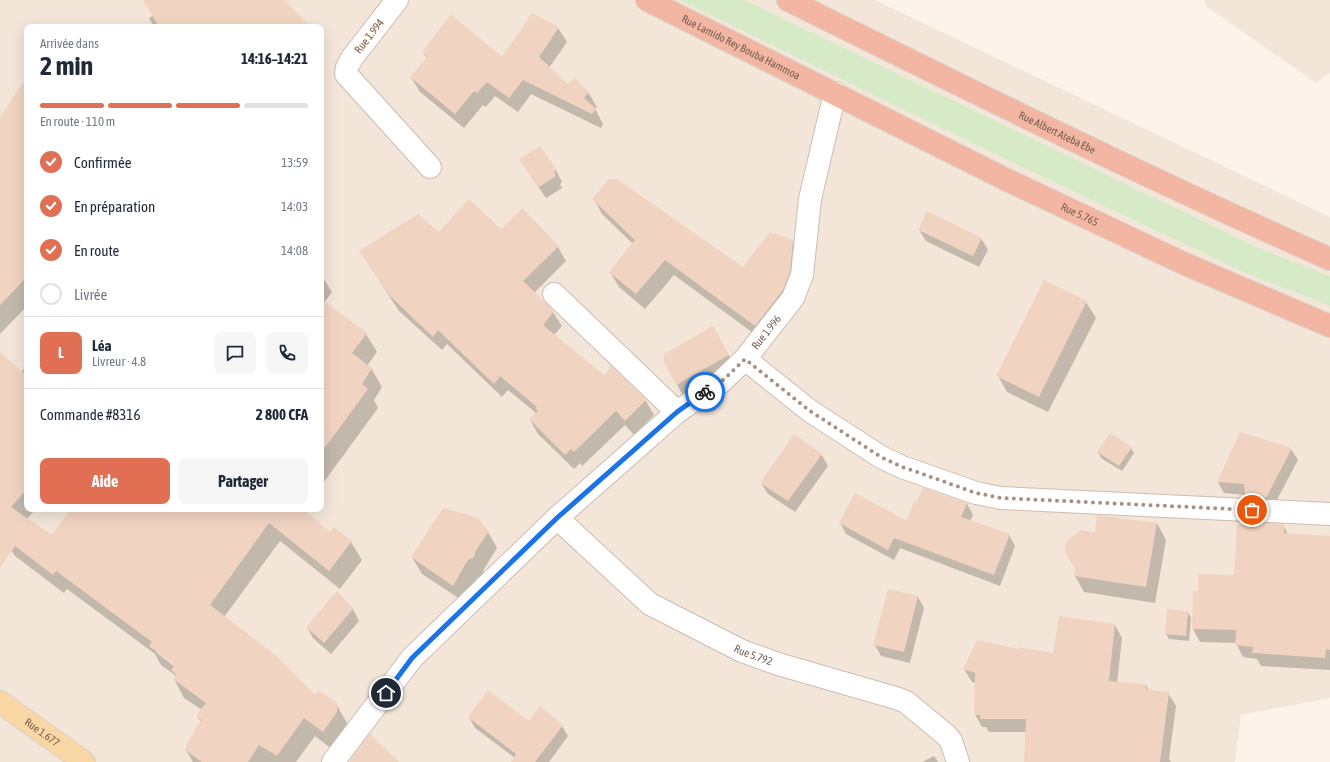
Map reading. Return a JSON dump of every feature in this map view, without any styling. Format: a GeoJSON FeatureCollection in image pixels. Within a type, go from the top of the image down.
{"type":"FeatureCollection","features":[{"type":"Feature","properties":{"kind":"highway","name":"Rue Lamido Rey Bouba Hammoa"},"geometry":{"type":"LineString","coordinates":[[647,0],[836,93]]}},
{"type":"Feature","properties":{"kind":"highway","name":"Rue Albert Ateba Ebe"},"geometry":{"type":"LineString","coordinates":[[788,0],[1007,109],[1214,208],[1330,259]]}},
{"type":"Feature","properties":{"kind":"highway","name":"Rue 5.765"},"geometry":{"type":"LineString","coordinates":[[836,93],[1005,179],[1185,264],[1330,326]]}},
{"type":"Feature","properties":{"kind":"main road","name":"Rue 1.677"},"geometry":{"type":"LineString","coordinates":[[0,702],[84,762]]}},
{"type":"Feature","properties":{"kind":"street","name":"Rue 1.994"},"geometry":{"type":"LineString","coordinates":[[397,0],[352,58],[347,66],[346,74],[430,167]]}},
{"type":"Feature","properties":{"kind":"street","name":"Rue 1.996"},"geometry":{"type":"LineString","coordinates":[[333,762],[412,658],[557,518],[677,412],[721,382],[745,359],[793,298],[802,274],[810,199],[836,93]]}},
{"type":"Feature","properties":{"kind":"street"},"geometry":{"type":"LineString","coordinates":[[554,294],[677,412]]}},
{"type":"Feature","properties":{"kind":"street"},"geometry":{"type":"LineString","coordinates":[[745,359],[810,411],[881,457],[902,467],[976,493],[1001,498],[1330,514]]}},
{"type":"Feature","properties":{"kind":"street","name":"Rue 5.792"},"geometry":{"type":"LineString","coordinates":[[557,518],[650,604],[742,651],[906,702],[946,735],[951,741],[958,762]]}},
{"type":"Feature","properties":{"kind":"shaded area"},"geometry":{"type":"Polygon","coordinates":[[[0,0],[680,0],[982,148],[1245,273],[1330,306],[1330,698],[1241,715],[1235,762],[0,762],[0,0]]]}},
{"type":"Feature","properties":{"kind":"shaded area"},"geometry":{"type":"Polygon","coordinates":[[[745,0],[875,0],[1330,217],[1330,276],[1259,248],[745,0]]]}},
{"type":"Feature","properties":{"kind":"shaded area"},"geometry":{"type":"Polygon","coordinates":[[[1204,0],[1330,0],[1330,73],[1316,83],[1206,6],[1204,0]]]}},
{"type":"Feature","properties":{"kind":"green space"},"geometry":{"type":"Polygon","coordinates":[[[680,0],[745,0],[1259,248],[1330,276],[1330,306],[1245,273],[982,148],[680,0]]]}},
{"type":"Feature","properties":{"kind":"building"},"geometry":{"type":"Polygon","coordinates":[[[143,0],[285,0],[307,24],[157,24],[143,0]]]}},
{"type":"Feature","properties":{"kind":"building"},"geometry":{"type":"Polygon","coordinates":[[[532,13],[559,27],[539,57],[568,84],[575,78],[589,92],[584,98],[596,109],[592,114],[523,80],[509,98],[487,82],[477,93],[474,91],[455,114],[410,77],[428,56],[422,52],[451,14],[502,57],[532,13]]]}},
{"type":"Feature","properties":{"kind":"building"},"geometry":{"type":"Polygon","coordinates":[[[24,81],[24,280],[0,305],[0,118],[24,81]]]}},
{"type":"Feature","properties":{"kind":"building"},"geometry":{"type":"Polygon","coordinates":[[[540,146],[557,170],[554,172],[556,176],[539,187],[519,159],[540,146]]]}},
{"type":"Feature","properties":{"kind":"building"},"geometry":{"type":"Polygon","coordinates":[[[609,179],[617,179],[743,267],[770,232],[793,240],[790,272],[783,290],[755,326],[665,260],[636,294],[609,272],[635,240],[592,199],[609,179]]]}},
{"type":"Feature","properties":{"kind":"building"},"geometry":{"type":"Polygon","coordinates":[[[469,199],[501,229],[522,208],[559,246],[523,281],[554,311],[543,325],[604,375],[611,366],[646,400],[625,421],[616,411],[574,452],[571,449],[565,455],[529,419],[538,411],[535,408],[537,407],[500,376],[494,384],[438,330],[433,337],[390,296],[359,251],[418,214],[439,232],[469,199]]]}},
{"type":"Feature","properties":{"kind":"building"},"geometry":{"type":"Polygon","coordinates":[[[927,211],[982,238],[973,256],[918,230],[927,211]]]}},
{"type":"Feature","properties":{"kind":"building"},"geometry":{"type":"Polygon","coordinates":[[[1044,280],[1087,301],[1039,397],[996,376],[1044,280]]]}},
{"type":"Feature","properties":{"kind":"building"},"geometry":{"type":"Polygon","coordinates":[[[324,301],[367,333],[352,353],[372,368],[362,384],[368,389],[324,449],[324,301]]]}},
{"type":"Feature","properties":{"kind":"building"},"geometry":{"type":"Polygon","coordinates":[[[713,326],[729,355],[676,385],[664,362],[664,354],[713,326]]]}},
{"type":"Feature","properties":{"kind":"building"},"geometry":{"type":"Polygon","coordinates":[[[0,352],[24,373],[24,492],[11,507],[52,535],[69,512],[307,512],[330,532],[334,527],[352,541],[329,571],[269,523],[210,605],[278,657],[315,695],[318,690],[337,703],[337,712],[323,732],[304,718],[277,756],[259,745],[248,762],[202,762],[185,750],[187,747],[186,745],[201,720],[196,716],[206,703],[173,679],[176,674],[171,670],[175,665],[149,646],[152,642],[56,571],[53,575],[15,546],[0,568],[0,352]]]}},
{"type":"Feature","properties":{"kind":"building"},"geometry":{"type":"Polygon","coordinates":[[[1240,432],[1292,448],[1266,498],[1245,497],[1244,484],[1217,482],[1240,432]]]}},
{"type":"Feature","properties":{"kind":"building"},"geometry":{"type":"Polygon","coordinates":[[[1110,433],[1132,447],[1119,466],[1097,452],[1110,433]]]}},
{"type":"Feature","properties":{"kind":"building"},"geometry":{"type":"Polygon","coordinates":[[[794,434],[822,454],[788,501],[760,483],[794,434]]]}},
{"type":"Feature","properties":{"kind":"building"},"geometry":{"type":"Polygon","coordinates":[[[923,488],[967,503],[961,517],[1010,534],[994,575],[894,538],[888,550],[839,523],[855,493],[907,521],[914,501],[917,502],[923,488]]]}},
{"type":"Feature","properties":{"kind":"building"},"geometry":{"type":"Polygon","coordinates":[[[443,508],[477,517],[489,531],[475,552],[474,557],[467,561],[453,586],[411,557],[443,508]]]}},
{"type":"Feature","properties":{"kind":"building"},"geometry":{"type":"Polygon","coordinates":[[[1097,515],[1157,523],[1146,587],[1074,576],[1075,568],[1065,553],[1065,546],[1068,540],[1080,530],[1095,532],[1097,515]]]}},
{"type":"Feature","properties":{"kind":"building"},"geometry":{"type":"Polygon","coordinates":[[[1246,522],[1284,524],[1284,533],[1330,536],[1330,650],[1326,649],[1325,658],[1252,653],[1253,647],[1235,645],[1236,630],[1192,629],[1193,591],[1198,591],[1198,574],[1234,575],[1237,525],[1246,525],[1246,522]]]}},
{"type":"Feature","properties":{"kind":"building"},"geometry":{"type":"Polygon","coordinates":[[[888,589],[918,596],[904,652],[873,645],[888,589]]]}},
{"type":"Feature","properties":{"kind":"building"},"geometry":{"type":"Polygon","coordinates":[[[337,591],[353,609],[324,643],[306,627],[337,591]]]}},
{"type":"Feature","properties":{"kind":"building"},"geometry":{"type":"Polygon","coordinates":[[[1167,609],[1188,611],[1186,636],[1165,634],[1167,609]]]}},
{"type":"Feature","properties":{"kind":"building"},"geometry":{"type":"Polygon","coordinates":[[[1059,616],[1115,624],[1109,681],[1146,684],[1146,689],[1169,692],[1160,762],[1024,762],[1026,719],[980,719],[980,715],[974,715],[975,673],[963,669],[977,640],[1019,649],[1019,647],[1053,653],[1059,616]]]}},
{"type":"Feature","properties":{"kind":"building"},"geometry":{"type":"Polygon","coordinates":[[[488,690],[529,721],[540,706],[563,725],[535,762],[511,762],[516,754],[468,717],[488,690]]]}},
{"type":"Feature","properties":{"kind":"building"},"geometry":{"type":"Polygon","coordinates":[[[370,734],[399,762],[349,762],[370,734]]]}},
{"type":"Feature","properties":{"kind":"way so far"},"geometry":{"type":"LineString","coordinates":[[705,392],[721,382],[745,359],[810,411],[881,457],[902,467],[976,493],[1001,498],[1252,510]]}},
{"type":"Feature","properties":{"kind":"route"},"geometry":{"type":"LineString","coordinates":[[386,693],[412,658],[557,518],[677,412],[705,392]]}}]}
